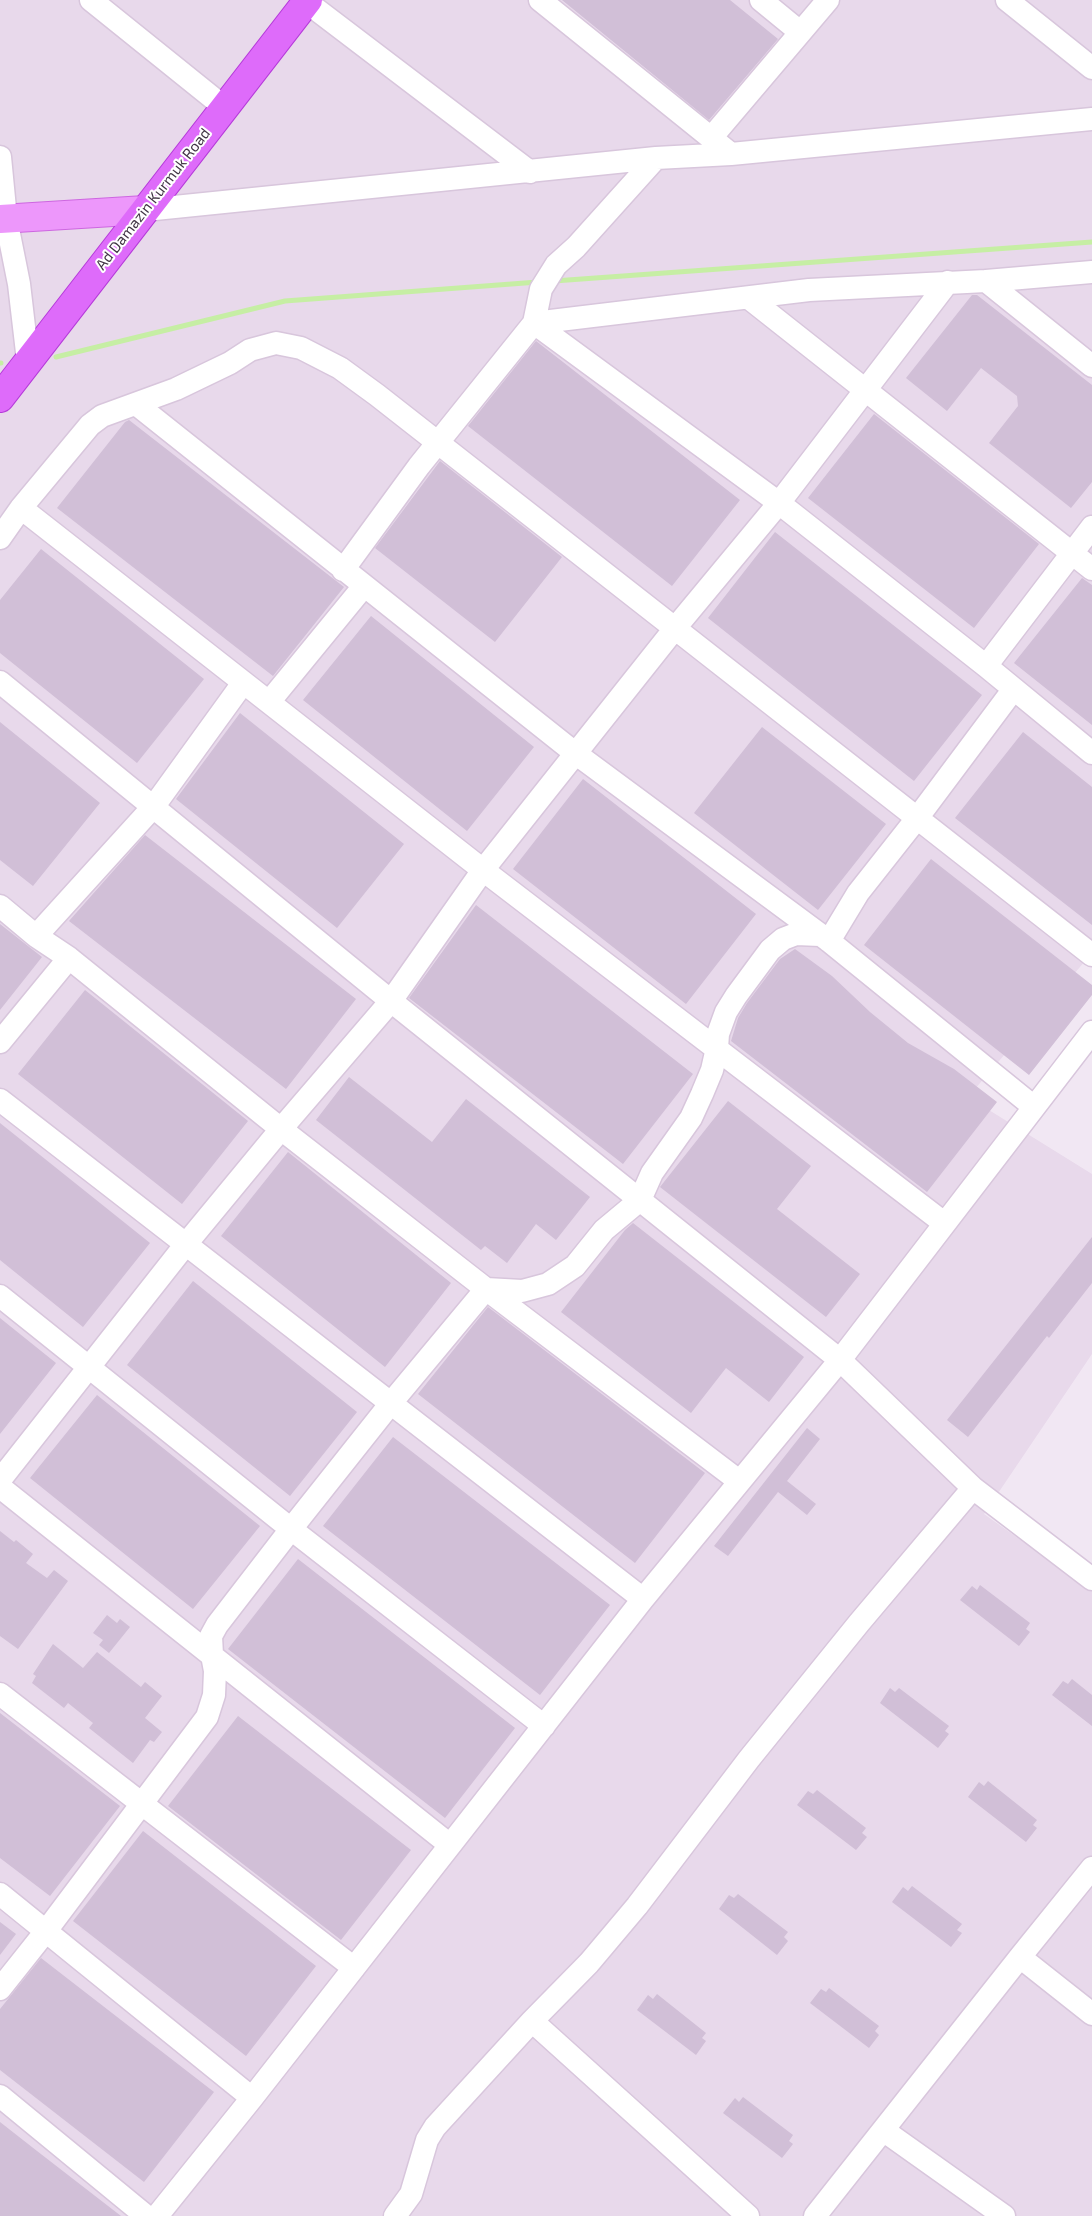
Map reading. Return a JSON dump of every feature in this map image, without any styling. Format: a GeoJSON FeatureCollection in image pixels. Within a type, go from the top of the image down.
{"type":"FeatureCollection","features":[{"type":"Feature","properties":{"kind":"highway","name":"Ad Damazin Kurmuk Road"},"geometry":{"type":"LineString","coordinates":[[0,398],[306,1]]}},
{"type":"Feature","properties":{"kind":"main road"},"geometry":{"type":"LineString","coordinates":[[3,219],[145,210]]}},
{"type":"Feature","properties":{"kind":"street"},"geometry":{"type":"LineString","coordinates":[[91,0],[224,107]]}},
{"type":"Feature","properties":{"kind":"street"},"geometry":{"type":"LineString","coordinates":[[540,0],[731,154]]}},
{"type":"Feature","properties":{"kind":"street"},"geometry":{"type":"LineString","coordinates":[[761,0],[800,32]]}},
{"type":"Feature","properties":{"kind":"street"},"geometry":{"type":"LineString","coordinates":[[711,138],[828,0]]}},
{"type":"Feature","properties":{"kind":"street"},"geometry":{"type":"LineString","coordinates":[[1007,0],[1092,68]]}},
{"type":"Feature","properties":{"kind":"street"},"geometry":{"type":"LineString","coordinates":[[306,1],[530,172]]}},
{"type":"Feature","properties":{"kind":"street"},"geometry":{"type":"LineString","coordinates":[[145,210],[656,158],[731,154],[1092,118]]}},
{"type":"Feature","properties":{"kind":"street"},"geometry":{"type":"LineString","coordinates":[[0,157],[3,219],[20,284],[28,361]]}},
{"type":"Feature","properties":{"kind":"street"},"geometry":{"type":"LineString","coordinates":[[343,570],[438,442],[534,323],[541,288],[556,265],[576,247],[656,158]]}},
{"type":"Feature","properties":{"kind":"street"},"geometry":{"type":"LineString","coordinates":[[534,323],[809,290],[986,281],[1092,272]]}},
{"type":"Feature","properties":{"kind":"street"},"geometry":{"type":"LineString","coordinates":[[986,281],[1092,366]]}},
{"type":"Feature","properties":{"kind":"street"},"geometry":{"type":"LineString","coordinates":[[0,1480],[186,1244],[281,1129],[391,1001],[483,870],[676,627],[779,503],[948,282]]}},
{"type":"Feature","properties":{"kind":"street"},"geometry":{"type":"LineString","coordinates":[[748,298],[1092,569]]}},
{"type":"Feature","properties":{"kind":"street"},"geometry":{"type":"LineString","coordinates":[[534,323],[779,503],[986,666],[1092,753]]}},
{"type":"Feature","properties":{"kind":"street"},"geometry":{"type":"LineString","coordinates":[[0,538],[21,508],[90,425],[114,410],[176,389],[230,363],[250,350],[276,343],[301,348],[340,368],[438,442],[1092,955]]}},
{"type":"Feature","properties":{"kind":"street"},"geometry":{"type":"LineString","coordinates":[[136,404],[575,753],[825,938],[1034,1107]]}},
{"type":"Feature","properties":{"kind":"street"},"geometry":{"type":"LineString","coordinates":[[21,508],[483,870],[944,1223]]}},
{"type":"Feature","properties":{"kind":"street"},"geometry":{"type":"LineString","coordinates":[[986,666],[1092,527]]}},
{"type":"Feature","properties":{"kind":"street"},"geometry":{"type":"LineString","coordinates":[[269,702],[364,586]]}},
{"type":"Feature","properties":{"kind":"street"},"geometry":{"type":"LineString","coordinates":[[0,682],[391,1001],[840,1360],[973,1488],[1092,1579]]}},
{"type":"Feature","properties":{"kind":"street"},"geometry":{"type":"LineString","coordinates":[[36,936],[154,806],[243,683]]}},
{"type":"Feature","properties":{"kind":"street"},"geometry":{"type":"LineString","coordinates":[[825,938],[1013,690]]}},
{"type":"Feature","properties":{"kind":"street"},"geometry":{"type":"LineString","coordinates":[[0,906],[36,936],[69,958],[281,1129],[486,1289],[739,1481]]}},
{"type":"Feature","properties":{"kind":"street"},"geometry":{"type":"LineString","coordinates":[[486,1289],[522,1291],[548,1284],[574,1266],[604,1230],[640,1200],[652,1173],[691,1118],[712,1070],[718,1034],[726,1012],[770,950],[783,939],[796,934],[825,938]]}},
{"type":"Feature","properties":{"kind":"street"},"geometry":{"type":"LineString","coordinates":[[0,1042],[69,958]]}},
{"type":"Feature","properties":{"kind":"street"},"geometry":{"type":"LineString","coordinates":[[157,2216],[643,1600],[840,1360],[1092,1032]]}},
{"type":"Feature","properties":{"kind":"street"},"geometry":{"type":"LineString","coordinates":[[0,1100],[643,1600]]}},
{"type":"Feature","properties":{"kind":"street"},"geometry":{"type":"LineString","coordinates":[[0,1989],[208,1718],[214,1695],[215,1671],[211,1636],[217,1625],[391,1403],[486,1289]]}},
{"type":"Feature","properties":{"kind":"street"},"geometry":{"type":"LineString","coordinates":[[0,1296],[292,1529],[544,1726]]}},
{"type":"Feature","properties":{"kind":"street"},"geometry":{"type":"LineString","coordinates":[[0,1487],[450,1844]]}},
{"type":"Feature","properties":{"kind":"street"},"geometry":{"type":"LineString","coordinates":[[395,2216],[411,2194],[427,2140],[435,2127],[532,2021],[589,1963],[637,1906],[749,1759],[859,1623],[973,1488]]}},
{"type":"Feature","properties":{"kind":"street"},"geometry":{"type":"LineString","coordinates":[[0,1694],[354,1968]]}},
{"type":"Feature","properties":{"kind":"street"},"geometry":{"type":"LineString","coordinates":[[815,2216],[1020,1956],[1092,1868]]}},
{"type":"Feature","properties":{"kind":"street"},"geometry":{"type":"LineString","coordinates":[[0,1894],[252,2098]]}},
{"type":"Feature","properties":{"kind":"street"},"geometry":{"type":"LineString","coordinates":[[1020,1956],[1092,2014]]}},
{"type":"Feature","properties":{"kind":"street"},"geometry":{"type":"LineString","coordinates":[[532,2021],[748,2216]]}},
{"type":"Feature","properties":{"kind":"street"},"geometry":{"type":"LineString","coordinates":[[0,2096],[146,2216]]}},
{"type":"Feature","properties":{"kind":"street"},"geometry":{"type":"LineString","coordinates":[[883,2130],[1004,2216]]}},
{"type":"Feature","properties":{"kind":"shaded area"},"geometry":{"type":"Polygon","coordinates":[[[0,0],[1092,0],[1092,953],[968,1097],[1092,1174],[1092,1354],[984,1514],[1092,1591],[1092,2216],[0,2216],[0,0]]]}},
{"type":"Feature","properties":{"kind":"building"},"geometry":{"type":"Polygon","coordinates":[[[562,0],[730,0],[778,39],[709,120],[562,0]]]}},
{"type":"Feature","properties":{"kind":"building"},"geometry":{"type":"Polygon","coordinates":[[[972,295],[977,295],[1092,385],[1092,482],[1071,508],[989,443],[1018,406],[1017,396],[981,368],[947,411],[906,378],[972,295]]]}},
{"type":"Feature","properties":{"kind":"building"},"geometry":{"type":"Polygon","coordinates":[[[536,341],[740,500],[672,586],[468,426],[536,341]]]}},
{"type":"Feature","properties":{"kind":"building"},"geometry":{"type":"Polygon","coordinates":[[[874,414],[1039,544],[974,628],[808,498],[874,414]]]}},
{"type":"Feature","properties":{"kind":"building"},"geometry":{"type":"Polygon","coordinates":[[[129,420],[344,587],[273,676],[57,508],[125,422],[129,420]]]}},
{"type":"Feature","properties":{"kind":"building"},"geometry":{"type":"Polygon","coordinates":[[[440,461],[562,557],[495,642],[375,548],[440,461]]]}},
{"type":"Feature","properties":{"kind":"building"},"geometry":{"type":"Polygon","coordinates":[[[775,532],[982,695],[914,781],[708,618],[775,532]]]}},
{"type":"Feature","properties":{"kind":"building"},"geometry":{"type":"Polygon","coordinates":[[[41,549],[204,679],[137,763],[0,653],[0,600],[41,549]]]}},
{"type":"Feature","properties":{"kind":"building"},"geometry":{"type":"Polygon","coordinates":[[[1082,578],[1092,585],[1092,725],[1014,663],[1082,578]]]}},
{"type":"Feature","properties":{"kind":"building"},"geometry":{"type":"Polygon","coordinates":[[[371,616],[534,747],[467,831],[303,700],[371,616]]]}},
{"type":"Feature","properties":{"kind":"building"},"geometry":{"type":"Polygon","coordinates":[[[240,713],[404,844],[337,928],[176,799],[240,713]]]}},
{"type":"Feature","properties":{"kind":"building"},"geometry":{"type":"Polygon","coordinates":[[[0,722],[100,803],[33,886],[0,860],[0,722]]]}},
{"type":"Feature","properties":{"kind":"building"},"geometry":{"type":"Polygon","coordinates":[[[762,727],[886,824],[818,910],[694,813],[762,727]]]}},
{"type":"Feature","properties":{"kind":"building"},"geometry":{"type":"Polygon","coordinates":[[[1023,732],[1092,787],[1092,925],[955,818],[1023,732]]]}},
{"type":"Feature","properties":{"kind":"building"},"geometry":{"type":"Polygon","coordinates":[[[583,779],[756,914],[686,1004],[513,869],[583,779]]]}},
{"type":"Feature","properties":{"kind":"building"},"geometry":{"type":"Polygon","coordinates":[[[145,835],[356,999],[286,1089],[69,921],[145,835]]]}},
{"type":"Feature","properties":{"kind":"building"},"geometry":{"type":"Polygon","coordinates":[[[931,859],[1092,985],[1092,995],[1029,1075],[864,945],[931,859]]]}},
{"type":"Feature","properties":{"kind":"building"},"geometry":{"type":"Polygon","coordinates":[[[476,905],[693,1074],[623,1164],[409,998],[476,905]]]}},
{"type":"Feature","properties":{"kind":"building"},"geometry":{"type":"Polygon","coordinates":[[[0,924],[42,957],[0,1010],[0,924]]]}},
{"type":"Feature","properties":{"kind":"building"},"geometry":{"type":"Polygon","coordinates":[[[795,949],[832,976],[870,1012],[908,1043],[954,1069],[997,1102],[927,1192],[731,1041],[738,1018],[747,1003],[780,959],[795,949]]]}},
{"type":"Feature","properties":{"kind":"building"},"geometry":{"type":"Polygon","coordinates":[[[85,990],[248,1121],[182,1204],[18,1074],[85,990]]]}},
{"type":"Feature","properties":{"kind":"building"},"geometry":{"type":"Polygon","coordinates":[[[349,1077],[432,1142],[466,1099],[590,1197],[556,1240],[536,1224],[507,1263],[485,1246],[481,1250],[316,1120],[349,1077]]]}},
{"type":"Feature","properties":{"kind":"building"},"geometry":{"type":"Polygon","coordinates":[[[728,1101],[811,1166],[777,1209],[860,1274],[826,1317],[660,1187],[728,1101]]]}},
{"type":"Feature","properties":{"kind":"building"},"geometry":{"type":"Polygon","coordinates":[[[0,1123],[150,1243],[83,1327],[0,1260],[0,1123]]]}},
{"type":"Feature","properties":{"kind":"building"},"geometry":{"type":"Polygon","coordinates":[[[288,1152],[451,1283],[385,1367],[221,1236],[288,1152]]]}},
{"type":"Feature","properties":{"kind":"building"},"geometry":{"type":"Polygon","coordinates":[[[633,1223],[804,1357],[769,1402],[726,1368],[691,1413],[561,1312],[625,1230],[633,1223]]]}},
{"type":"Feature","properties":{"kind":"building"},"geometry":{"type":"Polygon","coordinates":[[[1092,1237],[1092,1283],[1049,1338],[1047,1336],[968,1437],[947,1420],[1092,1237]]]}},
{"type":"Feature","properties":{"kind":"building"},"geometry":{"type":"Polygon","coordinates":[[[193,1281],[357,1412],[290,1496],[127,1365],[193,1281]]]}},
{"type":"Feature","properties":{"kind":"building"},"geometry":{"type":"Polygon","coordinates":[[[488,1307],[705,1473],[635,1563],[418,1394],[488,1307]]]}},
{"type":"Feature","properties":{"kind":"building"},"geometry":{"type":"Polygon","coordinates":[[[0,1318],[56,1363],[0,1434],[0,1318]]]}},
{"type":"Feature","properties":{"kind":"building"},"geometry":{"type":"Polygon","coordinates":[[[97,1395],[260,1526],[193,1609],[30,1478],[97,1395]]]}},
{"type":"Feature","properties":{"kind":"building"},"geometry":{"type":"Polygon","coordinates":[[[807,1428],[820,1439],[787,1481],[816,1504],[807,1515],[778,1492],[728,1556],[714,1546],[807,1428]]]}},
{"type":"Feature","properties":{"kind":"building"},"geometry":{"type":"Polygon","coordinates":[[[393,1437],[610,1605],[540,1695],[323,1526],[393,1437]]]}},
{"type":"Feature","properties":{"kind":"building"},"geometry":{"type":"Polygon","coordinates":[[[0,1531],[14,1542],[16,1540],[33,1554],[26,1563],[47,1578],[54,1570],[68,1581],[18,1649],[0,1636],[0,1531]]]}},
{"type":"Feature","properties":{"kind":"building"},"geometry":{"type":"Polygon","coordinates":[[[298,1559],[515,1728],[445,1818],[228,1649],[298,1559]]]}},
{"type":"Feature","properties":{"kind":"building"},"geometry":{"type":"Polygon","coordinates":[[[980,1585],[1030,1623],[1026,1629],[1030,1632],[1019,1646],[960,1600],[972,1586],[977,1590],[980,1585]]]}},
{"type":"Feature","properties":{"kind":"building"},"geometry":{"type":"Polygon","coordinates":[[[107,1615],[117,1623],[120,1619],[130,1627],[109,1653],[99,1645],[103,1640],[93,1633],[107,1615]]]}},
{"type":"Feature","properties":{"kind":"building"},"geometry":{"type":"Polygon","coordinates":[[[53,1644],[83,1668],[97,1652],[141,1687],[145,1682],[162,1696],[145,1718],[162,1732],[154,1742],[150,1740],[133,1763],[89,1728],[93,1723],[68,1703],[64,1708],[32,1683],[36,1676],[33,1674],[53,1644]]]}},
{"type":"Feature","properties":{"kind":"building"},"geometry":{"type":"Polygon","coordinates":[[[1072,1679],[1092,1695],[1092,1726],[1052,1695],[1063,1681],[1068,1684],[1072,1679]]]}},
{"type":"Feature","properties":{"kind":"building"},"geometry":{"type":"Polygon","coordinates":[[[890,1688],[895,1692],[899,1688],[949,1726],[945,1731],[949,1734],[938,1748],[880,1703],[890,1688]]]}},
{"type":"Feature","properties":{"kind":"building"},"geometry":{"type":"Polygon","coordinates":[[[0,1713],[120,1806],[50,1896],[0,1858],[0,1713]]]}},
{"type":"Feature","properties":{"kind":"building"},"geometry":{"type":"Polygon","coordinates":[[[238,1716],[411,1850],[341,1940],[168,1806],[238,1716]]]}},
{"type":"Feature","properties":{"kind":"building"},"geometry":{"type":"Polygon","coordinates":[[[988,1781],[1037,1820],[1033,1825],[1037,1828],[1026,1842],[968,1797],[979,1782],[984,1786],[988,1781]]]}},
{"type":"Feature","properties":{"kind":"building"},"geometry":{"type":"Polygon","coordinates":[[[817,1790],[866,1828],[862,1833],[867,1837],[856,1850],[797,1805],[808,1791],[813,1794],[817,1790]]]}},
{"type":"Feature","properties":{"kind":"building"},"geometry":{"type":"Polygon","coordinates":[[[143,1831],[316,1966],[246,2056],[73,1921],[143,1831]]]}},
{"type":"Feature","properties":{"kind":"building"},"geometry":{"type":"Polygon","coordinates":[[[912,1886],[962,1924],[957,1930],[962,1933],[951,1947],[892,1902],[903,1887],[908,1891],[912,1886]]]}},
{"type":"Feature","properties":{"kind":"building"},"geometry":{"type":"Polygon","coordinates":[[[738,1894],[788,1932],[784,1937],[788,1941],[777,1955],[719,1909],[729,1895],[734,1898],[738,1894]]]}},
{"type":"Feature","properties":{"kind":"building"},"geometry":{"type":"Polygon","coordinates":[[[0,1922],[16,1934],[0,1955],[0,1922]]]}},
{"type":"Feature","properties":{"kind":"building"},"geometry":{"type":"Polygon","coordinates":[[[41,1958],[214,2092],[144,2182],[0,2070],[0,2009],[41,1958]]]}},
{"type":"Feature","properties":{"kind":"building"},"geometry":{"type":"Polygon","coordinates":[[[829,1988],[879,2026],[875,2031],[879,2035],[869,2048],[810,2003],[821,1989],[826,1992],[829,1988]]]}},
{"type":"Feature","properties":{"kind":"building"},"geometry":{"type":"Polygon","coordinates":[[[657,1994],[706,2033],[702,2038],[706,2041],[696,2055],[637,2010],[648,1995],[653,1999],[657,1994]]]}},
{"type":"Feature","properties":{"kind":"building"},"geometry":{"type":"Polygon","coordinates":[[[743,2097],[793,2135],[789,2141],[793,2144],[782,2158],[723,2113],[735,2098],[739,2102],[743,2097]]]}},
{"type":"Feature","properties":{"kind":"building"},"geometry":{"type":"Polygon","coordinates":[[[0,2122],[37,2151],[121,2216],[0,2216],[0,2122]]]}},
{"type":"Feature","properties":{"kind":"waterway"},"geometry":{"type":"LineString","coordinates":[[554,281],[1092,242]]}},
{"type":"Feature","properties":{"kind":"waterway"},"geometry":{"type":"LineString","coordinates":[[56,357],[285,301],[538,282]]}}]}
